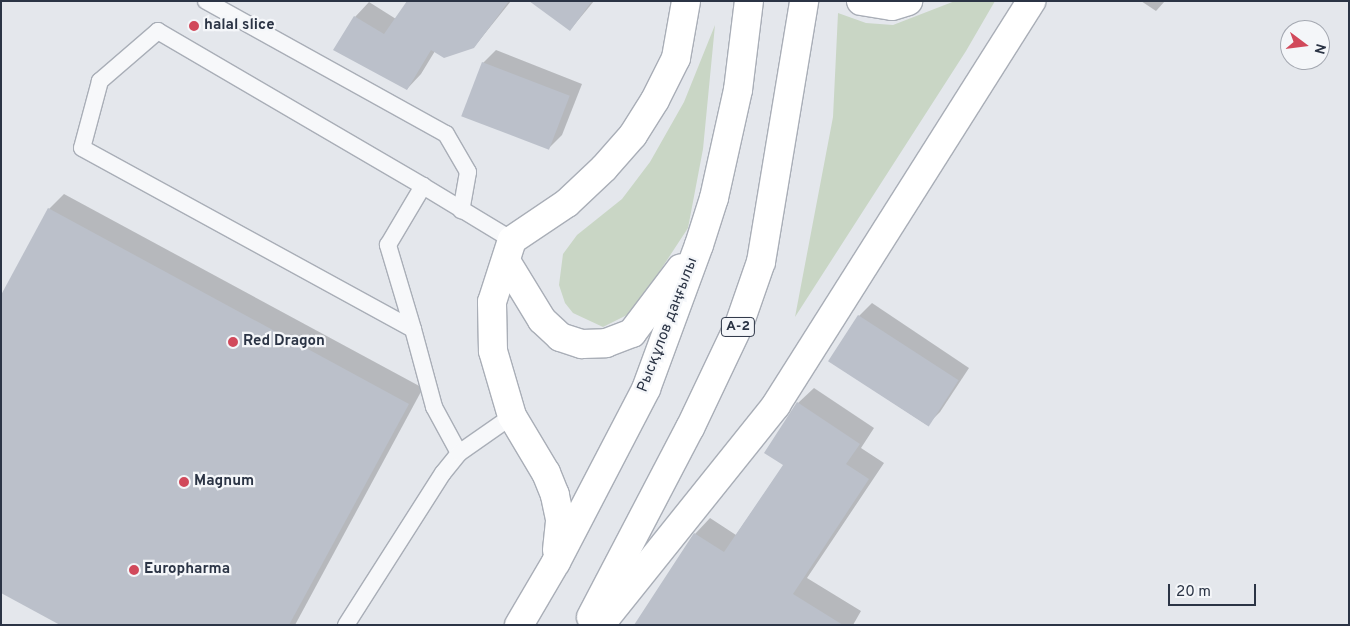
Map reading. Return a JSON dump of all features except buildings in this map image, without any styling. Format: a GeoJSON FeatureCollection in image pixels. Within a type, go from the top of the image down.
{"type":"FeatureCollection","features":[{"type":"Feature","properties":{"kind":"main road"},"geometry":{"type":"LineString","coordinates":[[556,562],[560,519],[555,496],[546,474],[512,416],[493,351],[492,302],[509,251],[567,203],[633,135],[656,100],[676,58],[686,1]]}},
{"type":"Feature","properties":{"kind":"main road","name":"Рысқұлов даңғылы"},"geometry":{"type":"LineString","coordinates":[[519,625],[556,562],[646,389],[699,245],[714,198],[738,90],[749,1]]}},
{"type":"Feature","properties":{"kind":"main road","name":"A-2"},"geometry":{"type":"LineString","coordinates":[[587,625],[690,428],[739,325],[761,262],[804,1]]}},
{"type":"Feature","properties":{"kind":"main road"},"geometry":{"type":"LineString","coordinates":[[861,1],[892,6],[908,1]]}},
{"type":"Feature","properties":{"kind":"main road"},"geometry":{"type":"LineString","coordinates":[[600,625],[776,406],[1031,1]]}},
{"type":"Feature","properties":{"kind":"main road"},"geometry":{"type":"LineString","coordinates":[[509,251],[542,320],[560,337],[582,344],[606,343],[632,332],[699,245]]}},
{"type":"Feature","properties":{"kind":"lane"},"geometry":{"type":"LineString","coordinates":[[206,1],[446,134],[468,172],[461,210]]}},
{"type":"Feature","properties":{"kind":"lane"},"geometry":{"type":"LineString","coordinates":[[413,329],[82,148],[100,81],[158,31],[423,186],[461,210],[509,251]]}},
{"type":"Feature","properties":{"kind":"lane"},"geometry":{"type":"LineString","coordinates":[[423,186],[388,245],[434,407],[459,453]]}},
{"type":"Feature","properties":{"kind":"lane"},"geometry":{"type":"LineString","coordinates":[[346,625],[443,473],[459,453],[512,416]]}},
{"type":"Feature","properties":{"kind":"green space"},"geometry":{"type":"Polygon","coordinates":[[[955,1],[995,1],[966,51],[795,317],[833,117],[838,13],[866,23],[893,25],[955,1]]]}},
{"type":"Feature","properties":{"kind":"green space"},"geometry":{"type":"Polygon","coordinates":[[[715,25],[703,149],[688,228],[633,312],[603,327],[573,313],[565,303],[559,285],[563,254],[577,235],[622,199],[650,162],[684,102],[715,25]]]}},
{"type":"Feature","properties":{"kind":"place","name":"halal slice"},"geometry":{"type":"Point","coordinates":[194,26]}},
{"type":"Feature","properties":{"kind":"place","name":"Red Dragon"},"geometry":{"type":"Point","coordinates":[233,342]}},
{"type":"Feature","properties":{"kind":"place","name":"Magnum"},"geometry":{"type":"Point","coordinates":[184,482]}},
{"type":"Feature","properties":{"kind":"place","name":"Europharma"},"geometry":{"type":"Point","coordinates":[134,570]}}]}
